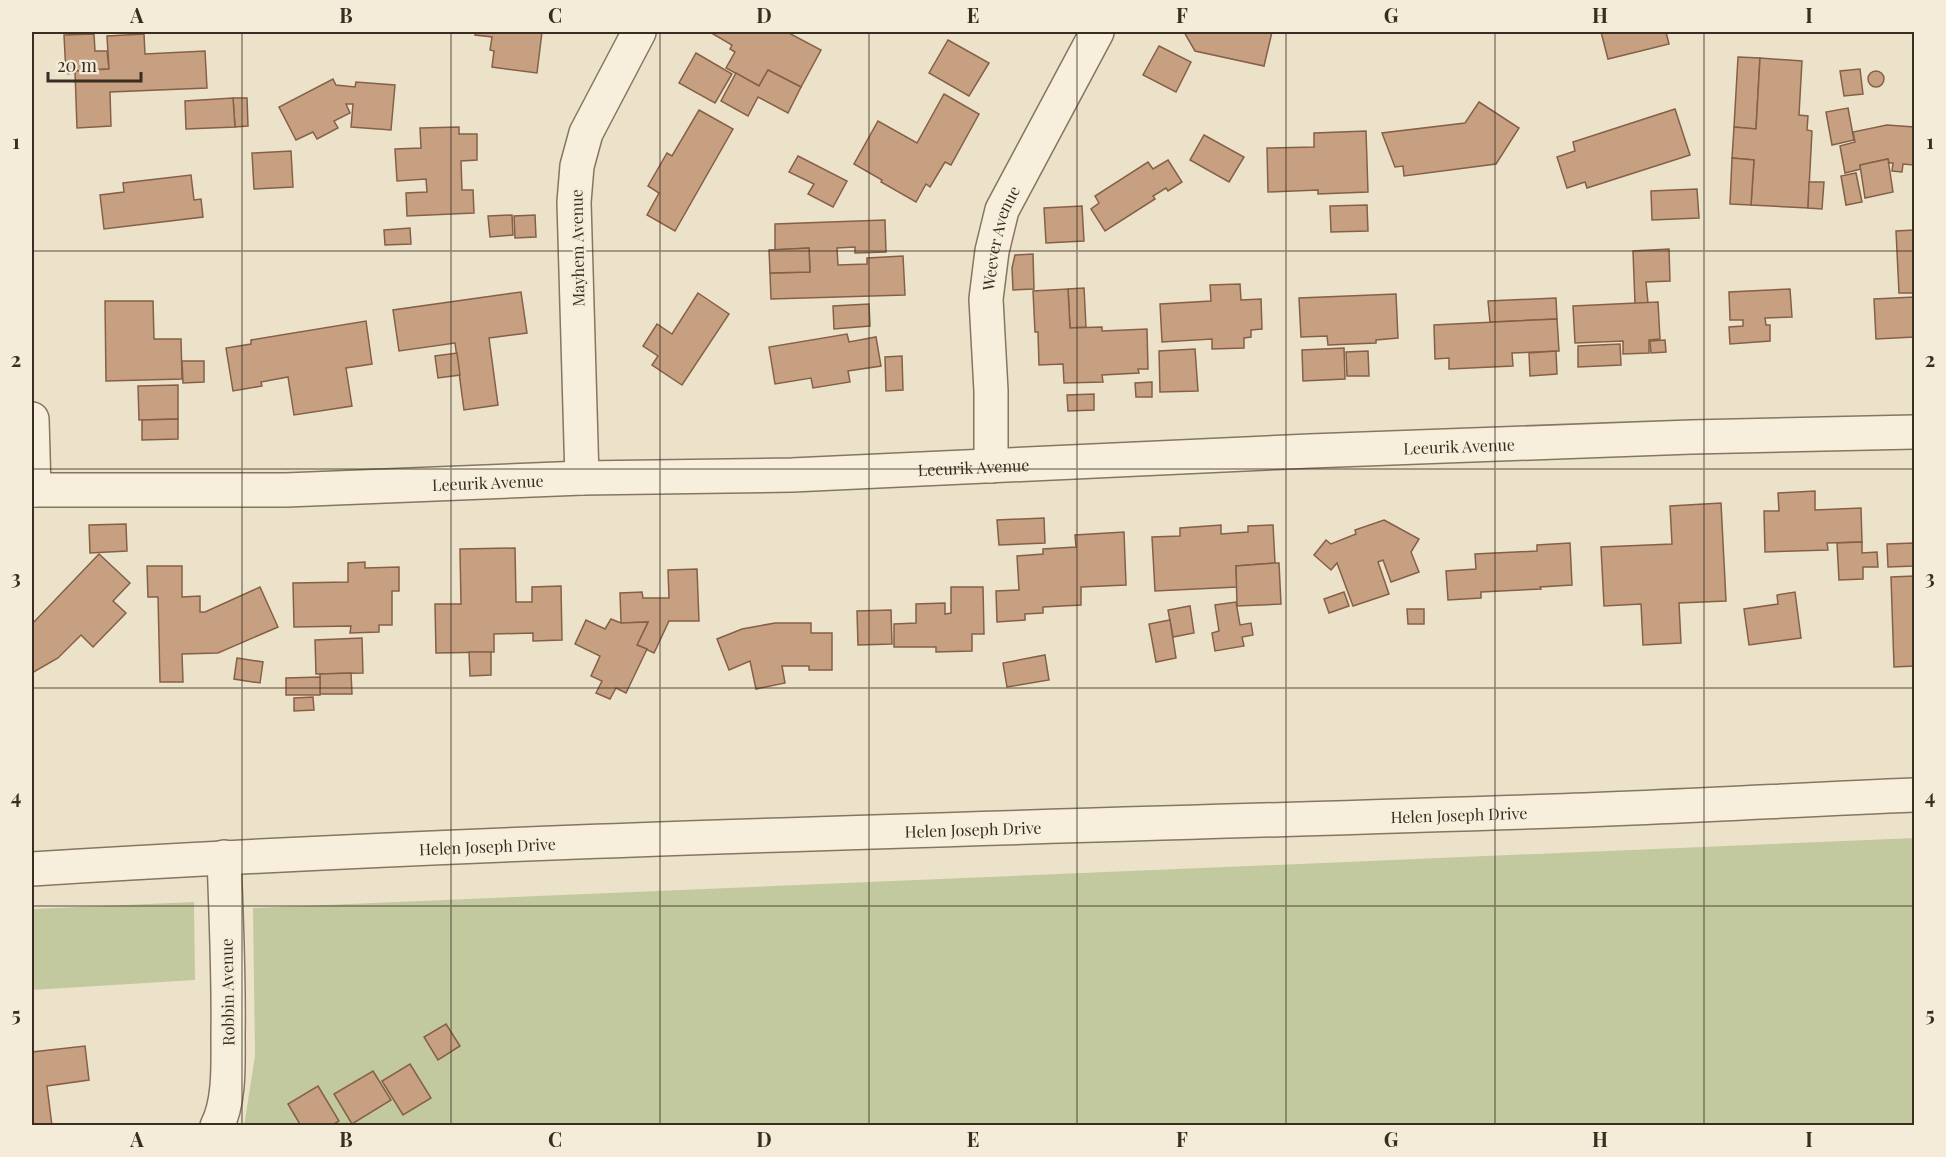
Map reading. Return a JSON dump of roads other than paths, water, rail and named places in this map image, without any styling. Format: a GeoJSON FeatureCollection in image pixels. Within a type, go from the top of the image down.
{"type":"FeatureCollection","features":[{"type":"Feature","properties":{"kind":"street","name":"Mayhem Avenue"},"geometry":{"type":"LineString","coordinates":[[582,478],[574,202],[577,166],[586,133],[639,32]]}},
{"type":"Feature","properties":{"kind":"street","name":"Weever Avenue"},"geometry":{"type":"LineString","coordinates":[[991,466],[991,391],[986,299],[992,251],[1002,210],[1097,32]]}},
{"type":"Feature","properties":{"kind":"street"},"geometry":{"type":"LineString","coordinates":[[32,419],[33,490]]}},
{"type":"Feature","properties":{"kind":"street","name":"Leeurik Avenue"},"geometry":{"type":"LineString","coordinates":[[33,490],[286,490],[582,478],[792,475],[1310,450],[1679,437],[1914,432]]}},
{"type":"Feature","properties":{"kind":"street","name":"Helen Joseph Drive"},"geometry":{"type":"LineString","coordinates":[[32,869],[224,857],[661,839],[1550,811],[1914,795]]}},
{"type":"Feature","properties":{"kind":"street","name":"Robbin Avenue"},"geometry":{"type":"LineString","coordinates":[[217,1125],[225,1095],[228,1062],[229,981],[224,857]]}}]}
